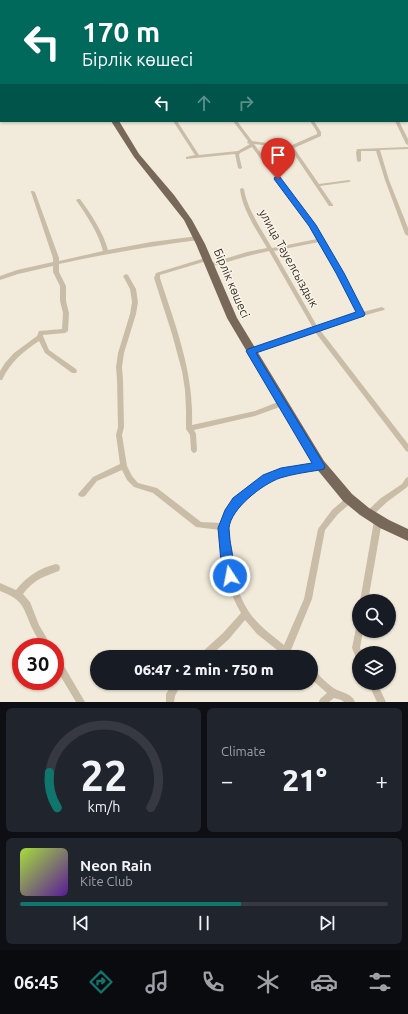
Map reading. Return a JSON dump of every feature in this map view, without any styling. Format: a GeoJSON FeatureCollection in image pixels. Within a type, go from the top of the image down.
{"type":"FeatureCollection","features":[{"type":"Feature","properties":{"kind":"main road","name":"Бірлік көшесі"},"geometry":{"type":"LineString","coordinates":[[116,122],[140,160],[169,193],[198,238],[225,304],[251,351],[320,466],[333,484],[349,500],[368,515],[408,535]]}},
{"type":"Feature","properties":{"kind":"street"},"geometry":{"type":"LineString","coordinates":[[176,122],[198,156]]}},
{"type":"Feature","properties":{"kind":"street"},"geometry":{"type":"LineString","coordinates":[[236,122],[303,211],[340,273],[361,314]]}},
{"type":"Feature","properties":{"kind":"street"},"geometry":{"type":"LineString","coordinates":[[188,158],[238,152],[245,150],[251,144],[291,147],[319,135],[319,132],[313,122]]}},
{"type":"Feature","properties":{"kind":"street"},"geometry":{"type":"LineString","coordinates":[[397,122],[408,144]]}},
{"type":"Feature","properties":{"kind":"street"},"geometry":{"type":"LineString","coordinates":[[291,147],[331,205]]}},
{"type":"Feature","properties":{"kind":"street"},"geometry":{"type":"LineString","coordinates":[[359,161],[358,151],[408,148]]}},
{"type":"Feature","properties":{"kind":"street"},"geometry":{"type":"LineString","coordinates":[[378,150],[387,180],[408,234]]}},
{"type":"Feature","properties":{"kind":"street"},"geometry":{"type":"LineString","coordinates":[[238,152],[237,155],[240,168]]}},
{"type":"Feature","properties":{"kind":"street"},"geometry":{"type":"LineString","coordinates":[[318,185],[349,181]]}},
{"type":"Feature","properties":{"kind":"street","name":"улица Тауелсыздык"},"geometry":{"type":"LineString","coordinates":[[242,189],[243,196],[254,221],[316,329],[408,449]]}},
{"type":"Feature","properties":{"kind":"street"},"geometry":{"type":"LineString","coordinates":[[0,378],[4,368],[10,361],[40,337],[41,333],[65,331],[66,327],[63,286],[56,272],[55,266],[57,263],[55,254],[33,192]]}},
{"type":"Feature","properties":{"kind":"street"},"geometry":{"type":"LineString","coordinates":[[78,200],[91,219],[104,244],[106,252]]}},
{"type":"Feature","properties":{"kind":"street"},"geometry":{"type":"LineString","coordinates":[[0,278],[17,272],[106,252],[198,238]]}},
{"type":"Feature","properties":{"kind":"street"},"geometry":{"type":"LineString","coordinates":[[194,450],[193,434],[189,429],[187,385],[180,347],[157,278],[158,274],[247,254],[320,240]]}},
{"type":"Feature","properties":{"kind":"street"},"geometry":{"type":"LineString","coordinates":[[126,276],[134,292],[135,309],[122,346],[119,374],[121,427],[119,435],[124,466],[129,478],[136,485],[155,490],[199,525],[224,528]]}},
{"type":"Feature","properties":{"kind":"street"},"geometry":{"type":"LineString","coordinates":[[251,351],[361,314],[367,314],[382,309]]}},
{"type":"Feature","properties":{"kind":"street"},"geometry":{"type":"LineString","coordinates":[[40,337],[47,351],[74,371]]}},
{"type":"Feature","properties":{"kind":"street"},"geometry":{"type":"LineString","coordinates":[[189,429],[255,413],[283,403]]}},
{"type":"Feature","properties":{"kind":"street"},"geometry":{"type":"LineString","coordinates":[[82,494],[95,479],[124,466]]}},
{"type":"Feature","properties":{"kind":"street"},"geometry":{"type":"LineString","coordinates":[[285,650],[272,641],[245,614],[230,576],[227,562],[224,528],[228,513],[236,502],[267,478],[281,473],[320,466]]}},
{"type":"Feature","properties":{"kind":"street"},"geometry":{"type":"LineString","coordinates":[[368,515],[384,500],[404,486],[408,480]]}},
{"type":"Feature","properties":{"kind":"street"},"geometry":{"type":"LineString","coordinates":[[286,650],[308,599],[322,529],[335,512],[349,500]]}},
{"type":"Feature","properties":{"kind":"street"},"geometry":{"type":"LineString","coordinates":[[365,594],[378,521]]}},
{"type":"Feature","properties":{"kind":"street"},"geometry":{"type":"LineString","coordinates":[[18,594],[22,587],[39,574],[56,568]]}},
{"type":"Feature","properties":{"kind":"street"},"geometry":{"type":"LineString","coordinates":[[0,587],[18,594],[25,600],[33,618],[35,627],[42,638]]}},
{"type":"Feature","properties":{"kind":"street"},"geometry":{"type":"LineString","coordinates":[[211,650],[226,636],[245,614]]}},
{"type":"Feature","properties":{"kind":"street"},"geometry":{"type":"LineString","coordinates":[[64,674],[81,702]]}},
{"type":"Feature","properties":{"kind":"street"},"geometry":{"type":"LineString","coordinates":[[318,679],[333,693],[343,696],[351,702]]}},
{"type":"Feature","properties":{"kind":"street"},"geometry":{"type":"LineString","coordinates":[[170,702],[169,699],[173,690]]}},
{"type":"Feature","properties":{"kind":"street"},"geometry":{"type":"LineString","coordinates":[[376,690],[382,702]]}},
{"type":"Feature","properties":{"kind":"street"},"geometry":{"type":"LineString","coordinates":[[323,702],[333,693]]}},
{"type":"Feature","properties":{"kind":"route"},"geometry":{"type":"LineString","coordinates":[[230,576],[227,562],[224,528],[228,513],[236,502],[267,478],[281,473],[320,466],[251,351],[361,314],[340,273],[312,225],[278,179]]}}]}
